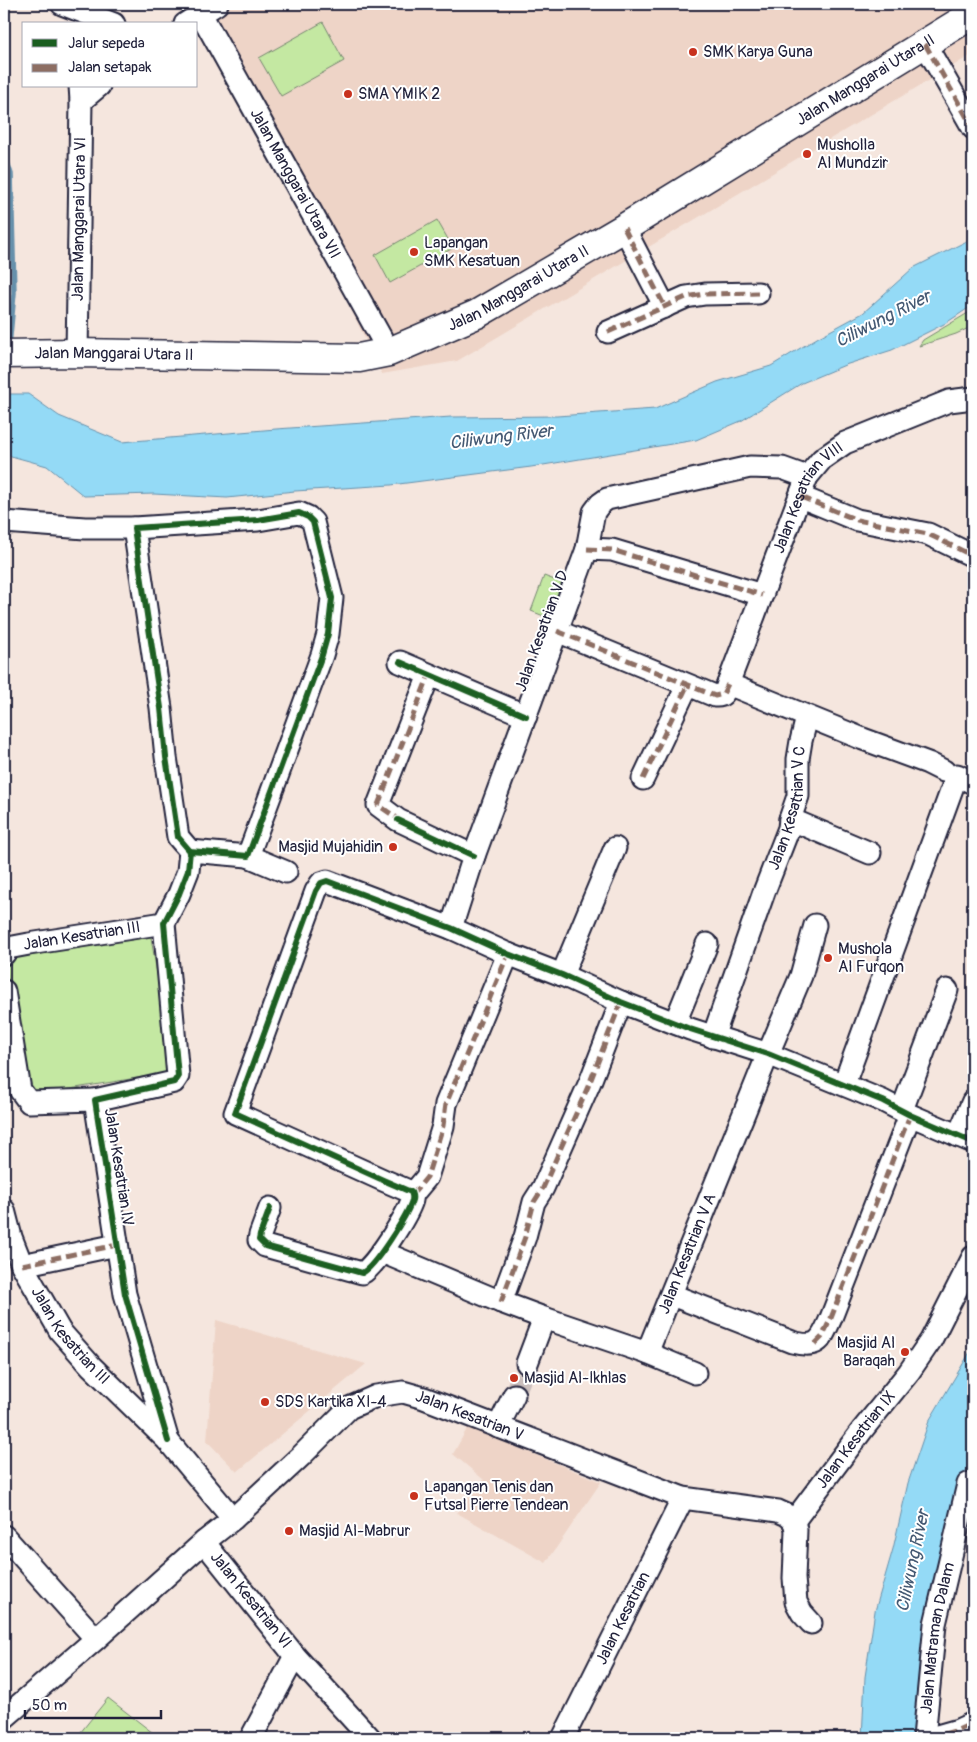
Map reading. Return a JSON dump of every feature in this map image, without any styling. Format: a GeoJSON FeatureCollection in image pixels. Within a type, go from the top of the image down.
{"type":"FeatureCollection","features":[{"type":"Feature","properties":{"kind":"street"},"geometry":{"type":"LineString","coordinates":[[56,4],[61,22]]}},
{"type":"Feature","properties":{"kind":"street"},"geometry":{"type":"LineString","coordinates":[[62,4],[109,22]]}},
{"type":"Feature","properties":{"kind":"street","name":"Jalan Manggarai Utara VII"},"geometry":{"type":"LineString","coordinates":[[201,14],[389,352]]}},
{"type":"Feature","properties":{"kind":"street","name":"Jalan Manggarai Utara II"},"geometry":{"type":"LineString","coordinates":[[4,354],[77,352],[359,358],[389,352],[477,314],[624,228],[973,14]]}},
{"type":"Feature","properties":{"kind":"street"},"geometry":{"type":"LineString","coordinates":[[925,44],[973,128]]}},
{"type":"Feature","properties":{"kind":"street"},"geometry":{"type":"LineString","coordinates":[[81,93],[94,88]]}},
{"type":"Feature","properties":{"kind":"street","name":"Jalan Manggarai Utara VI"},"geometry":{"type":"LineString","coordinates":[[77,352],[81,93]]}},
{"type":"Feature","properties":{"kind":"street"},"geometry":{"type":"LineString","coordinates":[[624,228],[665,307]]}},
{"type":"Feature","properties":{"kind":"street"},"geometry":{"type":"LineString","coordinates":[[608,332],[677,301],[694,296],[758,292]]}},
{"type":"Feature","properties":{"kind":"street","name":"Jalan Kesatrian VIII"},"geometry":{"type":"LineString","coordinates":[[728,684],[804,487],[822,459],[845,442],[949,401],[973,398]]}},
{"type":"Feature","properties":{"kind":"street","name":"Jalan Kesatrian V D"},"geometry":{"type":"LineString","coordinates":[[451,928],[474,856],[587,548],[594,512],[600,504],[607,500],[750,467],[782,468],[804,487],[857,520],[928,534],[973,556]]}},
{"type":"Feature","properties":{"kind":"street"},"geometry":{"type":"LineString","coordinates":[[4,522],[85,528],[134,528],[258,520],[299,513],[308,517],[313,522],[332,598],[328,634],[258,833],[248,856]]}},
{"type":"Feature","properties":{"kind":"street"},"geometry":{"type":"LineString","coordinates":[[134,528],[178,836],[190,851],[188,872],[164,923]]}},
{"type":"Feature","properties":{"kind":"street"},"geometry":{"type":"LineString","coordinates":[[587,548],[612,550],[762,595]]}},
{"type":"Feature","properties":{"kind":"street"},"geometry":{"type":"LineString","coordinates":[[557,631],[715,696],[723,694],[728,684],[807,717],[928,762],[944,771]]}},
{"type":"Feature","properties":{"kind":"street"},"geometry":{"type":"LineString","coordinates":[[400,662],[526,716]]}},
{"type":"Feature","properties":{"kind":"street"},"geometry":{"type":"LineString","coordinates":[[429,674],[378,805],[398,820],[474,856]]}},
{"type":"Feature","properties":{"kind":"street"},"geometry":{"type":"LineString","coordinates":[[643,779],[687,686]]}},
{"type":"Feature","properties":{"kind":"street","name":"Jalan Kesatrian V C"},"geometry":{"type":"LineString","coordinates":[[713,1037],[764,892],[789,828],[798,796],[798,759],[807,717]]}},
{"type":"Feature","properties":{"kind":"street"},"geometry":{"type":"LineString","coordinates":[[844,1084],[956,775],[973,783]]}},
{"type":"Feature","properties":{"kind":"street"},"geometry":{"type":"LineString","coordinates":[[790,819],[870,853]]}},
{"type":"Feature","properties":{"kind":"street"},"geometry":{"type":"LineString","coordinates":[[562,975],[615,848]]}},
{"type":"Feature","properties":{"kind":"street"},"geometry":{"type":"LineString","coordinates":[[190,851],[248,856],[286,872]]}},
{"type":"Feature","properties":{"kind":"street"},"geometry":{"type":"LineString","coordinates":[[412,1195],[406,1189],[382,1180],[235,1112],[316,891],[320,883],[327,881],[451,928],[621,1002],[713,1037],[768,1054],[844,1084],[966,1139],[973,1101]]}},
{"type":"Feature","properties":{"kind":"street","name":"Jalan Kesatrian III"},"geometry":{"type":"LineString","coordinates":[[4,954],[8,948],[164,923]]}},
{"type":"Feature","properties":{"kind":"street","name":"Jalan Kesatrian IV"},"geometry":{"type":"LineString","coordinates":[[164,923],[178,1076],[174,1082],[95,1100],[125,1294],[168,1441]]}},
{"type":"Feature","properties":{"kind":"street","name":"Jalan Kesatrian V A"},"geometry":{"type":"LineString","coordinates":[[647,1353],[768,1054],[802,976],[815,925]]}},
{"type":"Feature","properties":{"kind":"street"},"geometry":{"type":"LineString","coordinates":[[676,1023],[707,944]]}},
{"type":"Feature","properties":{"kind":"street"},"geometry":{"type":"LineString","coordinates":[[270,1208],[259,1240],[265,1246],[362,1273],[372,1265],[404,1215],[412,1195],[427,1177],[443,1126],[446,1104],[508,954]]}},
{"type":"Feature","properties":{"kind":"street"},"geometry":{"type":"LineString","coordinates":[[672,1295],[792,1342],[809,1345],[818,1342],[831,1318],[906,1113],[947,990]]}},
{"type":"Feature","properties":{"kind":"street"},"geometry":{"type":"LineString","coordinates":[[4,991],[20,1090],[23,1097],[29,1102],[95,1100]]}},
{"type":"Feature","properties":{"kind":"street"},"geometry":{"type":"LineString","coordinates":[[501,1302],[525,1237],[534,1202],[543,1188],[590,1082],[621,1002]]}},
{"type":"Feature","properties":{"kind":"street","name":"Jalan Kesatrian III"},"geometry":{"type":"LineString","coordinates":[[4,1210],[22,1265],[60,1331],[91,1366],[168,1441]]}},
{"type":"Feature","properties":{"kind":"street"},"geometry":{"type":"LineString","coordinates":[[22,1265],[117,1245]]}},
{"type":"Feature","properties":{"kind":"street"},"geometry":{"type":"LineString","coordinates":[[382,1252],[501,1302],[647,1353],[695,1373]]}},
{"type":"Feature","properties":{"kind":"street","name":"Jalan Kesatrian IX"},"geometry":{"type":"LineString","coordinates":[[794,1522],[845,1452],[909,1372],[931,1340],[973,1257]]}},
{"type":"Feature","properties":{"kind":"street"},"geometry":{"type":"LineString","coordinates":[[527,1363],[544,1318]]}},
{"type":"Feature","properties":{"kind":"street","name":"Jalan Kesatrian V"},"geometry":{"type":"LineString","coordinates":[[233,1519],[349,1408],[376,1396],[403,1392],[424,1398],[683,1498]]}},
{"type":"Feature","properties":{"kind":"street"},"geometry":{"type":"LineString","coordinates":[[498,1427],[514,1395]]}},
{"type":"Feature","properties":{"kind":"street"},"geometry":{"type":"LineString","coordinates":[[168,1441],[233,1519]]}},
{"type":"Feature","properties":{"kind":"street","name":"Jalan Matraman Dalam"},"geometry":{"type":"LineString","coordinates":[[924,1738],[936,1624],[968,1484],[973,1482]]}},
{"type":"Feature","properties":{"kind":"street"},"geometry":{"type":"LineString","coordinates":[[683,1498],[778,1511],[787,1515],[794,1522],[796,1530],[794,1578],[796,1602],[802,1613],[811,1623]]}},
{"type":"Feature","properties":{"kind":"street","name":"Jalan Kesatrian"},"geometry":{"type":"LineString","coordinates":[[563,1738],[683,1498]]}},
{"type":"Feature","properties":{"kind":"street","name":"Jalan Kesatrian VI"},"geometry":{"type":"LineString","coordinates":[[233,1519],[204,1542],[295,1656],[370,1738]]}},
{"type":"Feature","properties":{"kind":"street"},"geometry":{"type":"LineString","coordinates":[[4,1536],[96,1639]]}},
{"type":"Feature","properties":{"kind":"street"},"geometry":{"type":"LineString","coordinates":[[4,1718],[204,1542]]}},
{"type":"Feature","properties":{"kind":"street"},"geometry":{"type":"LineString","coordinates":[[251,1738],[295,1656]]}},
{"type":"Feature","properties":{"kind":"street"},"geometry":{"type":"LineString","coordinates":[[930,1738],[958,1730],[973,1722]]}},
{"type":"Feature","properties":{"kind":"shaded area"},"geometry":{"type":"Polygon","coordinates":[[[232,4],[973,4],[973,54],[457,361],[382,374],[212,19],[232,4]]]}},
{"type":"Feature","properties":{"kind":"shaded area","name":"SDS Kartika XI-4"},"geometry":{"type":"Polygon","coordinates":[[[216,1320],[366,1364],[237,1472],[207,1441],[216,1320]]]}},
{"type":"Feature","properties":{"kind":"shaded area"},"geometry":{"type":"Polygon","coordinates":[[[468,1427],[601,1482],[546,1563],[457,1513],[484,1480],[453,1454],[468,1427]]]}},
{"type":"Feature","properties":{"kind":"green space"},"geometry":{"type":"Polygon","coordinates":[[[323,22],[344,61],[281,96],[259,58],[323,22]]]}},
{"type":"Feature","properties":{"kind":"green space","name":"Lapangan SMK Kesatuan"},"geometry":{"type":"Polygon","coordinates":[[[437,220],[453,248],[390,283],[375,255],[437,220]]]}},
{"type":"Feature","properties":{"kind":"green space"},"geometry":{"type":"Polygon","coordinates":[[[973,310],[973,326],[956,334],[919,346],[923,340],[973,310]]]}},
{"type":"Feature","properties":{"kind":"green space"},"geometry":{"type":"Polygon","coordinates":[[[544,576],[568,585],[554,620],[531,611],[544,576]]]}},
{"type":"Feature","properties":{"kind":"green space"},"geometry":{"type":"Polygon","coordinates":[[[150,931],[173,1072],[27,1096],[4,956],[150,931]]]}},
{"type":"Feature","properties":{"kind":"green space"},"geometry":{"type":"Polygon","coordinates":[[[108,1698],[153,1733],[149,1738],[76,1738],[108,1698]]]}},
{"type":"Feature","properties":{"kind":"water","name":"Ciliwung River"},"geometry":{"type":"Polygon","coordinates":[[[973,238],[973,305],[946,323],[892,350],[845,365],[802,383],[741,421],[696,440],[531,467],[391,485],[295,491],[227,498],[154,494],[84,496],[47,466],[4,454],[4,394],[28,394],[59,416],[122,442],[451,417],[557,416],[655,409],[717,382],[771,366],[863,313],[913,268],[973,238]]]}},
{"type":"Feature","properties":{"kind":"water","name":"Ciliwung River"},"geometry":{"type":"Polygon","coordinates":[[[973,1347],[973,1448],[947,1534],[916,1738],[862,1738],[865,1677],[875,1611],[893,1549],[908,1483],[929,1421],[973,1347]]]}},
{"type":"Feature","properties":{"kind":"waterway"},"geometry":{"type":"LineString","coordinates":[[4,153],[11,174],[14,293],[9,346]]}},
{"type":"Feature","properties":{"kind":"waterway"},"geometry":{"type":"LineString","coordinates":[[4,375],[6,362]]}},
{"type":"Feature","properties":{"kind":"tunnel"},"geometry":{"type":"LineString","coordinates":[[514,1395],[527,1363]]}},
{"type":"Feature","properties":{"kind":"marked path"},"geometry":{"type":"LineString","coordinates":[[925,44],[973,128]]}},
{"type":"Feature","properties":{"kind":"marked path"},"geometry":{"type":"LineString","coordinates":[[624,228],[665,307]]}},
{"type":"Feature","properties":{"kind":"marked path"},"geometry":{"type":"LineString","coordinates":[[608,332],[686,297],[705,294],[758,293]]}},
{"type":"Feature","properties":{"kind":"marked path"},"geometry":{"type":"LineString","coordinates":[[801,497],[857,520],[928,534],[973,556]]}},
{"type":"Feature","properties":{"kind":"marked path"},"geometry":{"type":"LineString","coordinates":[[587,549],[612,550],[762,595]]}},
{"type":"Feature","properties":{"kind":"marked path"},"geometry":{"type":"LineString","coordinates":[[557,631],[715,696],[723,694],[728,684]]}},
{"type":"Feature","properties":{"kind":"marked path"},"geometry":{"type":"LineString","coordinates":[[403,822],[378,805],[429,675]]}},
{"type":"Feature","properties":{"kind":"marked path"},"geometry":{"type":"LineString","coordinates":[[643,779],[687,686]]}},
{"type":"Feature","properties":{"kind":"marked path"},"geometry":{"type":"LineString","coordinates":[[412,1195],[427,1177],[443,1126],[446,1104],[508,954]]}},
{"type":"Feature","properties":{"kind":"marked path"},"geometry":{"type":"LineString","coordinates":[[501,1302],[525,1237],[534,1202],[543,1188],[590,1082],[621,1002]]}},
{"type":"Feature","properties":{"kind":"marked path"},"geometry":{"type":"LineString","coordinates":[[815,1344],[822,1337],[831,1318],[910,1115]]}},
{"type":"Feature","properties":{"kind":"marked path"},"geometry":{"type":"LineString","coordinates":[[22,1265],[117,1245]]}},
{"type":"Feature","properties":{"kind":"marked path"},"geometry":{"type":"LineString","coordinates":[[968,1484],[973,1482]]}},
{"type":"Feature","properties":{"kind":"marked path"},"geometry":{"type":"LineString","coordinates":[[930,1738],[958,1730],[973,1723]]}},
{"type":"Feature","properties":{"kind":"cycle path"},"geometry":{"type":"LineString","coordinates":[[168,1441],[125,1294],[95,1100],[174,1082],[178,1076],[164,923],[188,871],[190,851],[178,837],[134,528],[258,520],[299,513],[308,517],[313,522],[332,598],[328,634],[322,655],[248,856],[190,851]]}},
{"type":"Feature","properties":{"kind":"cycle path"},"geometry":{"type":"LineString","coordinates":[[400,662],[526,716]]}},
{"type":"Feature","properties":{"kind":"cycle path"},"geometry":{"type":"LineString","coordinates":[[398,820],[474,856]]}},
{"type":"Feature","properties":{"kind":"cycle path"},"geometry":{"type":"LineString","coordinates":[[270,1208],[259,1240],[265,1246],[362,1273],[375,1261],[390,1240],[412,1199],[411,1192],[235,1113],[316,891],[321,883],[327,881],[451,928],[621,1002],[690,1029],[768,1054],[883,1101],[910,1115],[973,1142]]}},
{"type":"Feature","properties":{"kind":"place","name":"SMK Karya Guna"},"geometry":{"type":"Point","coordinates":[693,52]}},
{"type":"Feature","properties":{"kind":"place","name":"SMA YMIK 2"},"geometry":{"type":"Point","coordinates":[348,94]}},
{"type":"Feature","properties":{"kind":"place","name":"Musholla Al Mundzir"},"geometry":{"type":"Point","coordinates":[807,154]}},
{"type":"Feature","properties":{"kind":"place","name":"Lapangan SMK Kesatuan"},"geometry":{"type":"Point","coordinates":[414,252]}},
{"type":"Feature","properties":{"kind":"place","name":"Masjid Mujahidin"},"geometry":{"type":"Point","coordinates":[393,847]}},
{"type":"Feature","properties":{"kind":"place","name":"Mushola Al Furqon"},"geometry":{"type":"Point","coordinates":[828,958]}},
{"type":"Feature","properties":{"kind":"place","name":"Masjid Al Baraqah"},"geometry":{"type":"Point","coordinates":[905,1352]}},
{"type":"Feature","properties":{"kind":"place","name":"Masjid Al-Ikhlas"},"geometry":{"type":"Point","coordinates":[514,1378]}},
{"type":"Feature","properties":{"kind":"place","name":"SDS Kartika XI-4"},"geometry":{"type":"Point","coordinates":[265,1402]}},
{"type":"Feature","properties":{"kind":"place","name":"Lapangan Tenis dan Futsal Pierre Tendean"},"geometry":{"type":"Point","coordinates":[414,1496]}},
{"type":"Feature","properties":{"kind":"place","name":"Masjid Al-Mabrur"},"geometry":{"type":"Point","coordinates":[289,1531]}}]}
